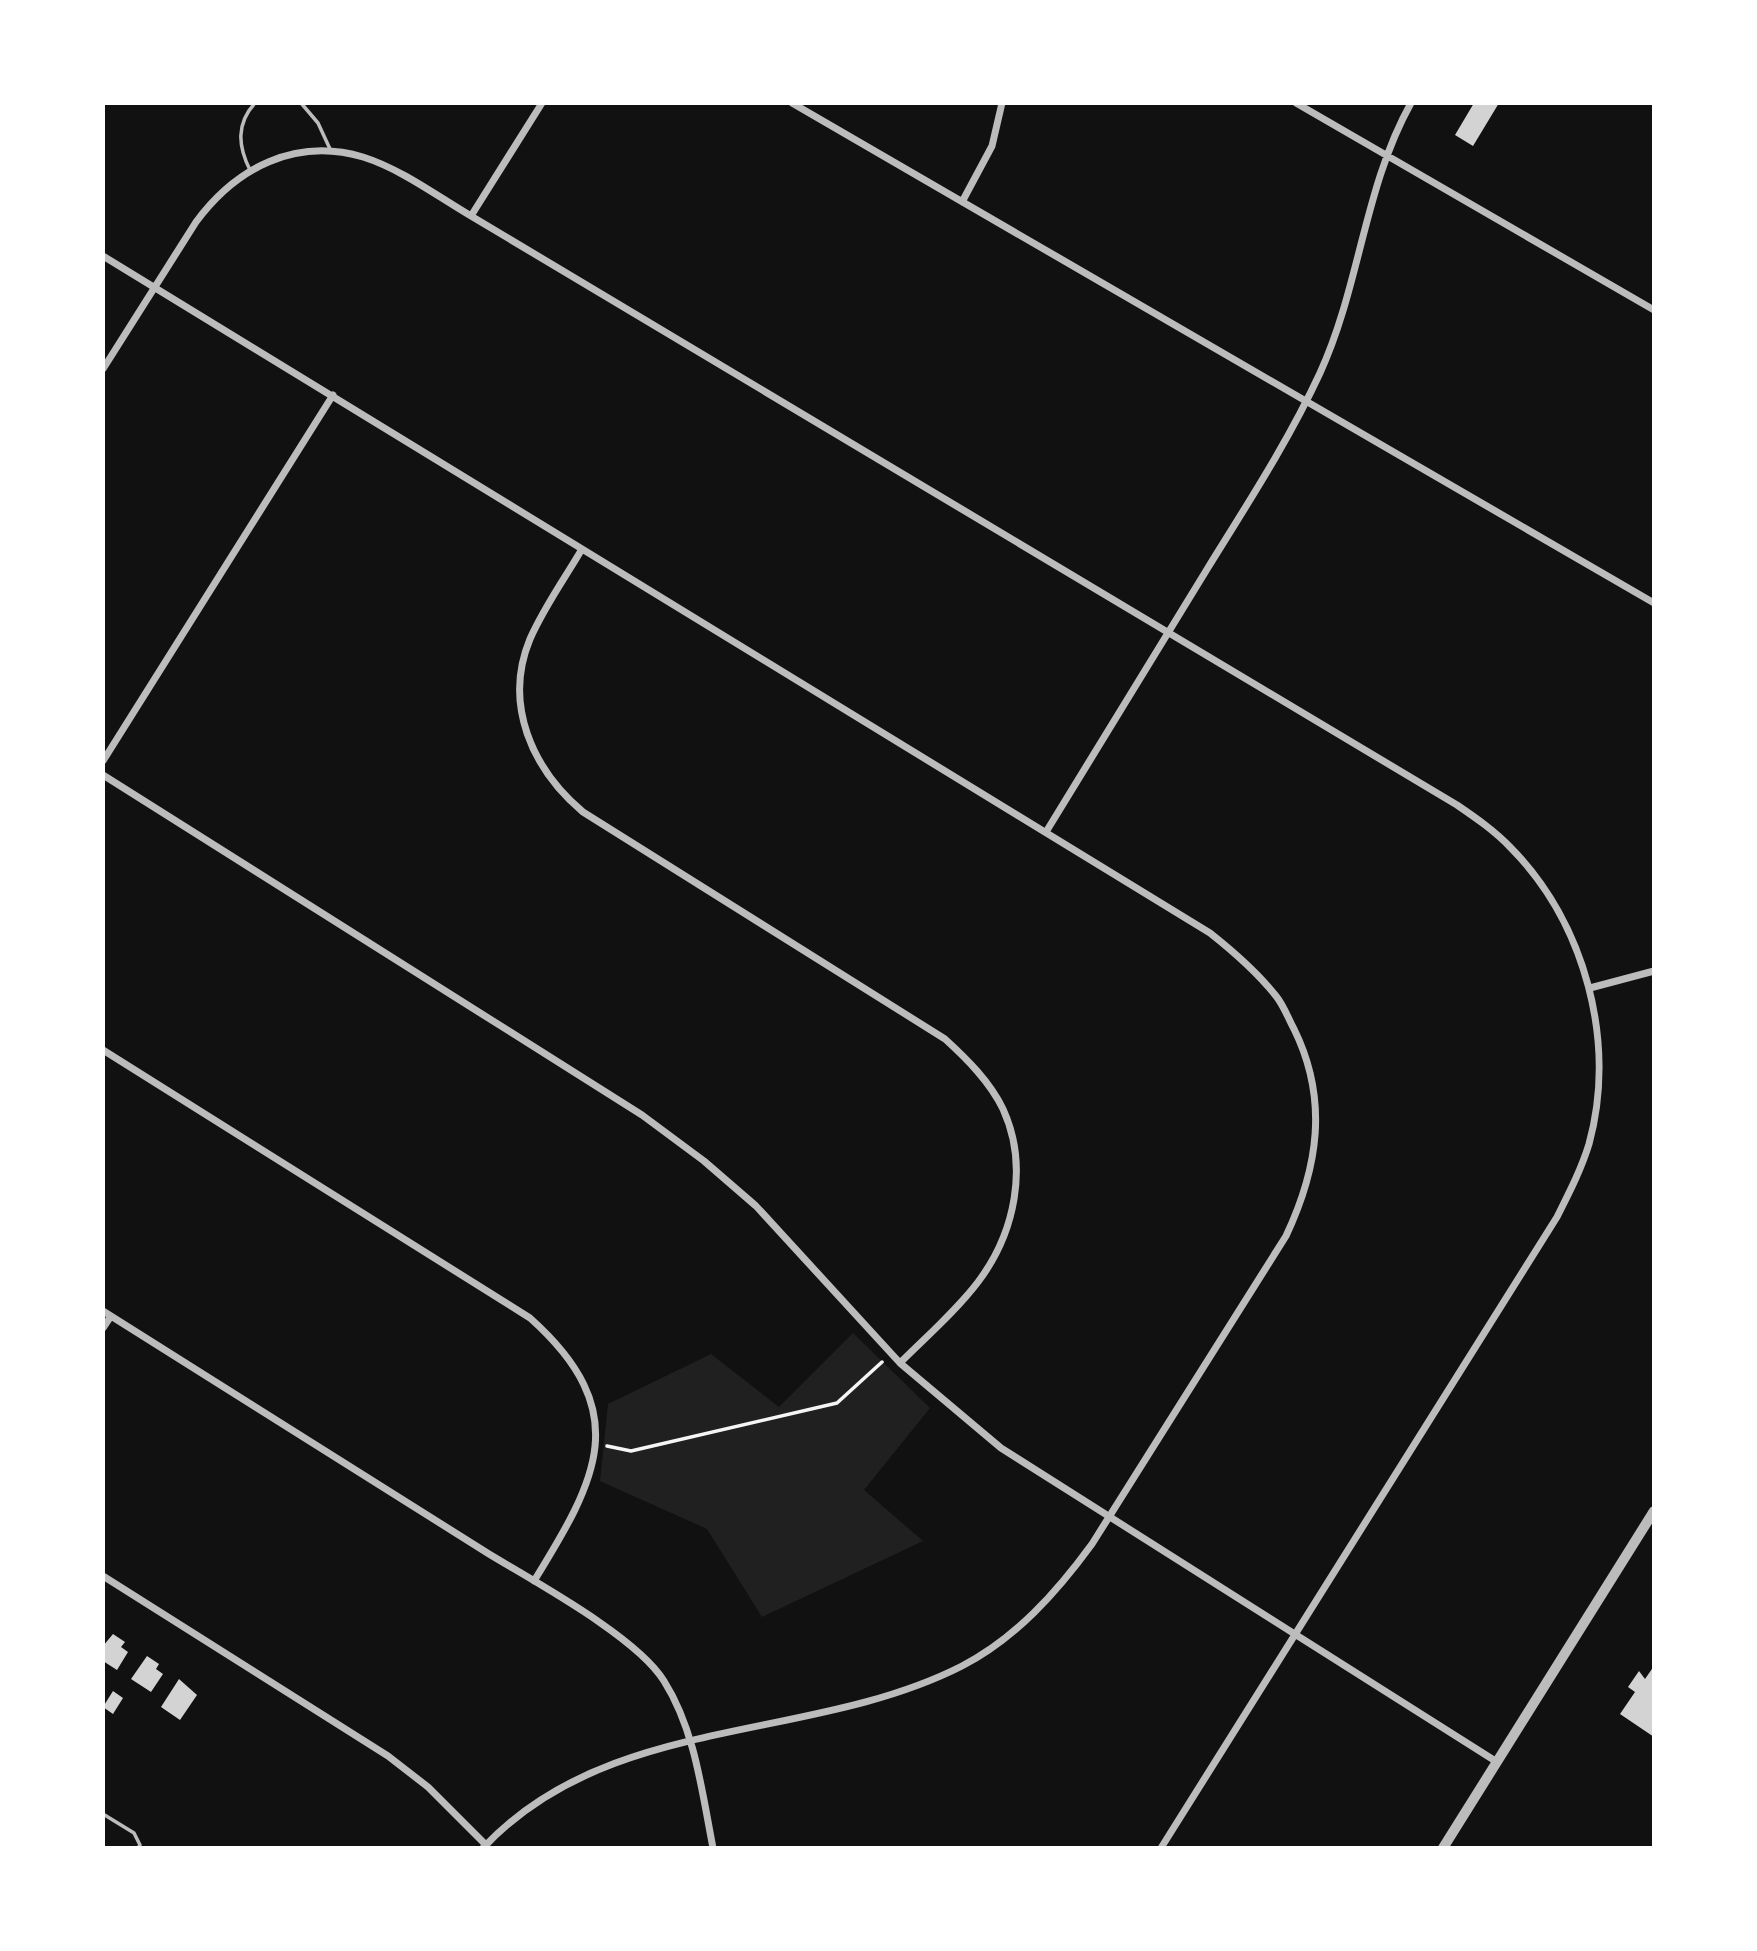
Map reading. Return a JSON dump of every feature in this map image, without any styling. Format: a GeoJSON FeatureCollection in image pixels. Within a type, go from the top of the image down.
{"type":"FeatureCollection","features":[{"type":"Feature","properties":{"kind":"street"},"geometry":{"type":"LineString","coordinates":[[471,216],[542,103]]}},
{"type":"Feature","properties":{"kind":"street"},"geometry":{"type":"LineString","coordinates":[[792,103],[1654,603]]}},
{"type":"Feature","properties":{"kind":"street"},"geometry":{"type":"LineString","coordinates":[[962,202],[992,146],[1002,103]]}},
{"type":"Feature","properties":{"kind":"street"},"geometry":{"type":"LineString","coordinates":[[1296,103],[1654,310]]}},
{"type":"Feature","properties":{"kind":"street"},"geometry":{"type":"LineString","coordinates":[[1046,832],[1306,402],[1321,371],[1350,291],[1371,201],[1386,155],[1411,103]]}},
{"type":"Feature","properties":{"kind":"street"},"geometry":{"type":"LineString","coordinates":[[103,369],[213,199],[250,170],[282,155],[330,151],[381,164],[1457,804],[1486,825],[1521,858],[1553,903],[1590,988],[1598,1038],[1598,1077],[1589,1143],[1576,1180],[1550,1229],[1161,1848]]}},
{"type":"Feature","properties":{"kind":"street"},"geometry":{"type":"LineString","coordinates":[[103,256],[1210,933],[1249,964],[1279,999],[1300,1042],[1315,1086],[1317,1127],[1313,1164],[1302,1201],[1286,1236],[1109,1518],[1064,1581],[1030,1617],[964,1665],[919,1685],[879,1698],[690,1740],[611,1763],[544,1799],[484,1847],[428,1787],[388,1756],[103,1576]]}},
{"type":"Feature","properties":{"kind":"street"},"geometry":{"type":"LineString","coordinates":[[103,761],[333,395]]}},
{"type":"Feature","properties":{"kind":"street"},"geometry":{"type":"LineString","coordinates":[[582,550],[540,619],[523,660],[521,710],[526,733],[549,779],[583,811],[945,1039],[969,1061],[1003,1109],[1016,1177],[1015,1200],[1009,1223],[993,1259],[978,1283],[900,1363]]}},
{"type":"Feature","properties":{"kind":"street"},"geometry":{"type":"LineString","coordinates":[[103,775],[642,1115],[704,1161],[756,1206],[900,1363],[1001,1448],[1497,1762]]}},
{"type":"Feature","properties":{"kind":"street"},"geometry":{"type":"LineString","coordinates":[[1590,988],[1654,971]]}},
{"type":"Feature","properties":{"kind":"street"},"geometry":{"type":"LineString","coordinates":[[103,1050],[530,1318],[559,1343],[580,1373],[594,1408],[596,1444],[590,1478],[575,1514],[534,1581]]}},
{"type":"Feature","properties":{"kind":"street"},"geometry":{"type":"LineString","coordinates":[[103,1311],[534,1581],[617,1636],[643,1657],[664,1680],[690,1740],[713,1848]]}},
{"type":"Feature","properties":{"kind":"street"},"geometry":{"type":"LineString","coordinates":[[103,1328],[111,1316]]}},
{"type":"Feature","properties":{"kind":"street"},"geometry":{"type":"LineString","coordinates":[[1443,1848],[1654,1511]]}},
{"type":"Feature","properties":{"kind":"lane"},"geometry":{"type":"LineString","coordinates":[[250,170],[239,137],[245,118],[255,103]]}},
{"type":"Feature","properties":{"kind":"lane"},"geometry":{"type":"LineString","coordinates":[[301,103],[318,122],[330,151]]}},
{"type":"Feature","properties":{"kind":"lane"},"geometry":{"type":"LineString","coordinates":[[103,1814],[134,1833],[140,1844],[138,1848]]}},
{"type":"Feature","properties":{"kind":"path"},"geometry":{"type":"LineString","coordinates":[[596,1444],[631,1451],[837,1403],[891,1353]]}},
{"type":"Feature","properties":{"kind":"shaded area"},"geometry":{"type":"Polygon","coordinates":[[[853,1333],[930,1408],[864,1490],[923,1541],[762,1617],[707,1529],[600,1481],[608,1404],[711,1354],[779,1407],[853,1333]]]}},
{"type":"Feature","properties":{"kind":"building"},"geometry":{"type":"Polygon","coordinates":[[[1474,103],[1499,103],[1473,146],[1455,135],[1474,103]]]}},
{"type":"Feature","properties":{"kind":"building"},"geometry":{"type":"Polygon","coordinates":[[[113,1634],[125,1642],[121,1647],[128,1652],[117,1670],[103,1661],[103,1646],[113,1634]]]}},
{"type":"Feature","properties":{"kind":"building"},"geometry":{"type":"Polygon","coordinates":[[[147,1656],[159,1664],[156,1669],[163,1674],[151,1692],[131,1679],[147,1656]]]}},
{"type":"Feature","properties":{"kind":"building"},"geometry":{"type":"Polygon","coordinates":[[[1654,1666],[1654,1737],[1620,1714],[1635,1692],[1628,1687],[1639,1671],[1645,1679],[1654,1666]]]}},
{"type":"Feature","properties":{"kind":"building"},"geometry":{"type":"Polygon","coordinates":[[[179,1679],[197,1695],[180,1720],[161,1707],[179,1679]]]}},
{"type":"Feature","properties":{"kind":"building"},"geometry":{"type":"Polygon","coordinates":[[[113,1691],[123,1698],[113,1714],[103,1707],[113,1691]]]}}]}
